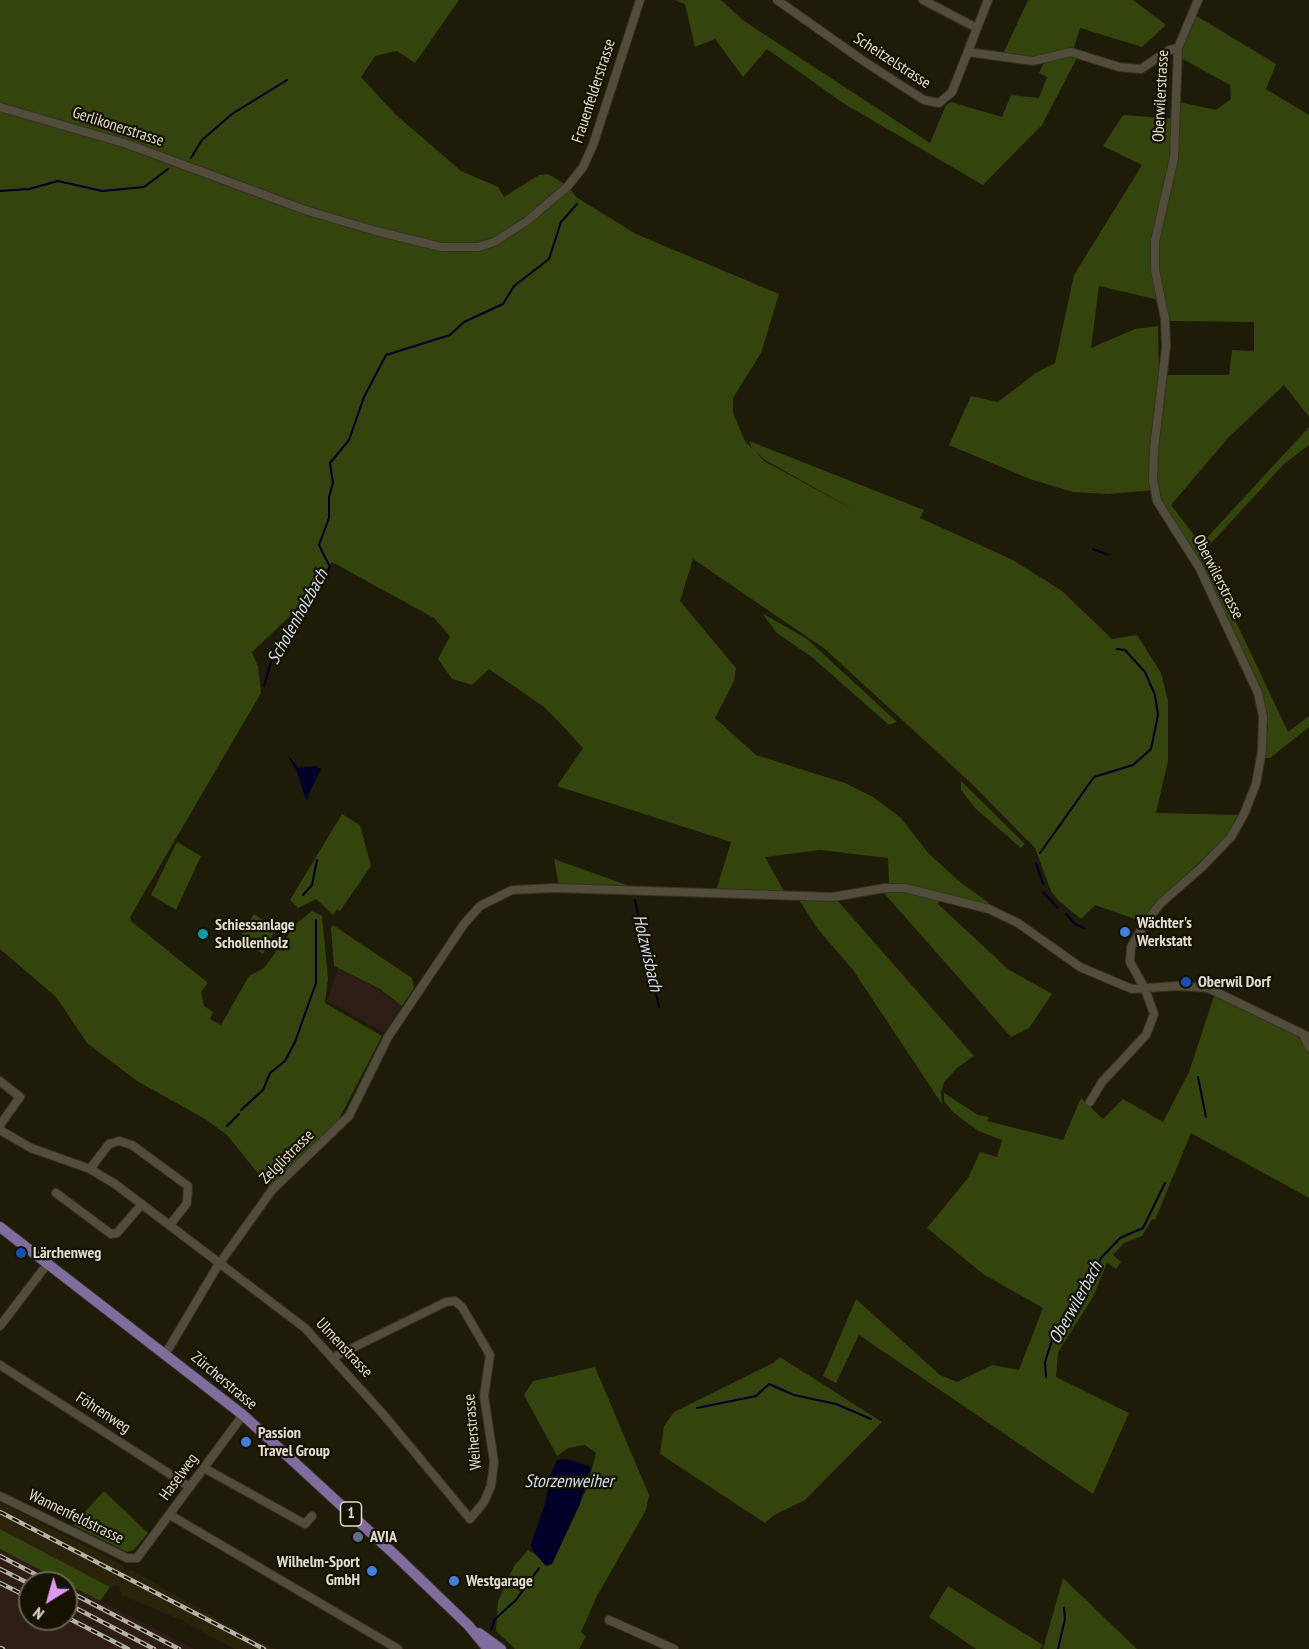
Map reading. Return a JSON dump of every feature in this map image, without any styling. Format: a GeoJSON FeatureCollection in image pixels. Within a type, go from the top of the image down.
{"type":"FeatureCollection","features":[{"type":"Feature","properties":{"kind":"main road","name":"Zürcherstrasse"},"geometry":{"type":"LineString","coordinates":[[0,1227],[166,1353],[243,1415],[468,1625],[501,1649]]}},
{"type":"Feature","properties":{"kind":"main road","name":"Zürcherstrasse"},"geometry":{"type":"LineString","coordinates":[[468,1625],[488,1649]]}},
{"type":"Feature","properties":{"kind":"street","name":"Frauenfelderstrasse"},"geometry":{"type":"LineString","coordinates":[[226,179],[308,211],[422,244],[457,249],[478,247],[510,233],[568,186],[583,167],[593,145],[640,0]]}},
{"type":"Feature","properties":{"kind":"street","name":"Scheitzelstrasse"},"geometry":{"type":"LineString","coordinates":[[777,0],[865,62],[930,102],[939,103],[952,92],[988,0]]}},
{"type":"Feature","properties":{"kind":"street"},"geometry":{"type":"LineString","coordinates":[[922,0],[977,28]]}},
{"type":"Feature","properties":{"kind":"street","name":"Oberwilerstrasse"},"geometry":{"type":"LineString","coordinates":[[1090,1102],[1102,1082],[1146,1035],[1154,1014],[1145,989],[1130,962],[1131,947],[1155,910],[1202,867],[1238,827],[1256,784],[1263,729],[1262,706],[1250,675],[1196,560],[1157,501],[1153,480],[1154,449],[1166,347],[1165,319],[1155,270],[1154,251],[1174,158],[1178,48],[1198,0]]}},
{"type":"Feature","properties":{"kind":"street"},"geometry":{"type":"LineString","coordinates":[[968,52],[1033,61],[1071,52],[1119,67],[1141,69],[1169,50],[1178,48]]}},
{"type":"Feature","properties":{"kind":"street","name":"Gerlikonerstrasse"},"geometry":{"type":"LineString","coordinates":[[0,106],[127,144],[226,179]]}},
{"type":"Feature","properties":{"kind":"street","name":"Zelglistrasse"},"geometry":{"type":"LineString","coordinates":[[166,1353],[220,1263],[275,1186],[349,1116],[388,1037],[464,924],[480,906],[512,890],[555,888],[833,897],[885,888],[904,888],[989,909],[1018,923],[1080,967],[1132,989],[1186,986],[1216,990],[1307,1036]]}},
{"type":"Feature","properties":{"kind":"street"},"geometry":{"type":"LineString","coordinates":[[1307,1036],[1309,1047]]}},
{"type":"Feature","properties":{"kind":"street"},"geometry":{"type":"LineString","coordinates":[[0,1081],[20,1097],[0,1125]]}},
{"type":"Feature","properties":{"kind":"street","name":"Ulmenstrasse"},"geometry":{"type":"LineString","coordinates":[[0,1130],[31,1148],[90,1169],[142,1204],[305,1328],[334,1357],[470,1520]]}},
{"type":"Feature","properties":{"kind":"street"},"geometry":{"type":"LineString","coordinates":[[90,1169],[109,1144],[119,1141],[132,1145],[188,1186],[187,1203],[170,1225]]}},
{"type":"Feature","properties":{"kind":"street"},"geometry":{"type":"LineString","coordinates":[[56,1193],[111,1234],[117,1233],[142,1204]]}},
{"type":"Feature","properties":{"kind":"street"},"geometry":{"type":"LineString","coordinates":[[1,1322],[48,1263]]}},
{"type":"Feature","properties":{"kind":"street","name":"Weiherstrasse"},"geometry":{"type":"LineString","coordinates":[[334,1357],[446,1302],[456,1301],[462,1306],[490,1355],[484,1396],[494,1462],[491,1486],[484,1502],[470,1520]]}},
{"type":"Feature","properties":{"kind":"street","name":"Föhrenweg"},"geometry":{"type":"LineString","coordinates":[[0,1365],[190,1487]]}},
{"type":"Feature","properties":{"kind":"street","name":"Haselweg"},"geometry":{"type":"LineString","coordinates":[[140,1556],[243,1415]]}},
{"type":"Feature","properties":{"kind":"street"},"geometry":{"type":"LineString","coordinates":[[204,1468],[305,1524],[312,1516]]}},
{"type":"Feature","properties":{"kind":"street","name":"Wannenfeldstrasse"},"geometry":{"type":"LineString","coordinates":[[0,1496],[127,1558],[140,1556]]}},
{"type":"Feature","properties":{"kind":"street"},"geometry":{"type":"LineString","coordinates":[[170,1515],[398,1649]]}},
{"type":"Feature","properties":{"kind":"street"},"geometry":{"type":"LineString","coordinates":[[609,1620],[674,1649]]}},
{"type":"Feature","properties":{"kind":"shaded area"},"geometry":{"type":"Polygon","coordinates":[[[338,969],[379,990],[402,1006],[384,1033],[327,1001],[338,969]]]}},
{"type":"Feature","properties":{"kind":"shaded area"},"geometry":{"type":"Polygon","coordinates":[[[0,1502],[123,1565],[126,1572],[132,1570],[238,1631],[276,1649],[234,1649],[181,1620],[121,1595],[119,1585],[110,1587],[0,1529],[0,1502]]]}},
{"type":"Feature","properties":{"kind":"shaded area"},"geometry":{"type":"Polygon","coordinates":[[[0,1549],[43,1571],[18,1571],[18,1631],[78,1631],[78,1589],[194,1649],[0,1649],[0,1549]]]}},
{"type":"Feature","properties":{"kind":"green space"},"geometry":{"type":"Polygon","coordinates":[[[0,0],[459,0],[415,63],[397,51],[375,56],[361,77],[395,114],[461,171],[498,187],[504,197],[539,175],[548,174],[568,186],[576,197],[636,234],[779,294],[761,353],[733,398],[733,413],[745,441],[752,449],[749,441],[924,510],[920,518],[1013,560],[1062,591],[1112,639],[1137,635],[1161,673],[1168,701],[1168,761],[1156,813],[1240,815],[1228,836],[1159,900],[1141,921],[1095,905],[1081,919],[1059,901],[1051,891],[1035,848],[973,785],[825,649],[693,559],[680,601],[736,668],[734,681],[715,718],[756,755],[845,783],[873,797],[901,818],[928,853],[960,882],[989,903],[987,906],[889,885],[888,858],[820,850],[765,857],[785,893],[716,891],[731,842],[557,786],[583,748],[544,707],[489,669],[472,685],[452,679],[438,659],[450,636],[434,618],[332,562],[288,618],[252,652],[258,667],[261,693],[130,917],[131,921],[208,983],[201,992],[204,1006],[213,1012],[210,1019],[221,1025],[249,976],[264,968],[297,923],[312,911],[322,916],[328,979],[325,1003],[382,1036],[337,1123],[269,1187],[227,1135],[205,1119],[137,1081],[87,1043],[56,997],[0,949],[0,0]],[[756,452],[764,461],[856,511],[765,460],[756,452]]]}},
{"type":"Feature","properties":{"kind":"green space"},"geometry":{"type":"Polygon","coordinates":[[[674,0],[721,0],[744,21],[930,143],[946,105],[951,102],[1002,117],[1011,95],[1039,98],[1047,77],[1039,73],[1046,58],[1028,59],[1003,54],[1028,0],[1133,0],[1166,25],[1142,47],[1080,28],[1073,50],[1078,56],[1042,125],[983,185],[843,103],[767,49],[743,77],[715,39],[695,47],[685,4],[674,0]]]}},
{"type":"Feature","properties":{"kind":"green space"},"geometry":{"type":"Polygon","coordinates":[[[1195,15],[1276,64],[1266,89],[1309,115],[1309,417],[1284,385],[1228,438],[1171,505],[1201,544],[1309,427],[1309,445],[1284,464],[1203,552],[1288,732],[1309,716],[1309,727],[1270,758],[1264,758],[1268,726],[1261,691],[1155,490],[1109,494],[1073,492],[1030,479],[949,445],[971,396],[998,402],[1036,373],[1055,363],[1074,275],[1142,165],[1103,146],[1123,115],[1178,119],[1179,102],[1216,110],[1231,99],[1230,85],[1181,58],[1184,36],[1195,15]],[[1099,286],[1091,348],[1135,329],[1158,326],[1159,375],[1229,375],[1232,350],[1254,351],[1254,322],[1170,321],[1163,301],[1099,286]]]}},
{"type":"Feature","properties":{"kind":"green space"},"geometry":{"type":"Polygon","coordinates":[[[762,613],[807,639],[897,722],[889,725],[813,658],[777,633],[762,613]]]}},
{"type":"Feature","properties":{"kind":"green space"},"geometry":{"type":"Polygon","coordinates":[[[961,781],[1025,844],[1021,848],[975,808],[961,790],[961,781]]]}},
{"type":"Feature","properties":{"kind":"green space"},"geometry":{"type":"Polygon","coordinates":[[[342,814],[360,825],[371,866],[340,911],[337,909],[333,915],[316,899],[298,908],[290,900],[342,814]]]}},
{"type":"Feature","properties":{"kind":"green space"},"geometry":{"type":"Polygon","coordinates":[[[177,842],[201,856],[176,910],[151,895],[177,842]]]}},
{"type":"Feature","properties":{"kind":"green space"},"geometry":{"type":"Polygon","coordinates":[[[554,859],[638,889],[559,886],[554,859]]]}},
{"type":"Feature","properties":{"kind":"green space"},"geometry":{"type":"Polygon","coordinates":[[[905,891],[940,900],[938,904],[1008,969],[1052,994],[1029,1028],[1011,1037],[883,892],[905,891]]]}},
{"type":"Feature","properties":{"kind":"green space"},"geometry":{"type":"Polygon","coordinates":[[[799,900],[837,900],[974,1056],[957,1068],[944,1082],[941,1092],[942,1104],[853,970],[817,928],[799,900]]]}},
{"type":"Feature","properties":{"kind":"green space"},"geometry":{"type":"Polygon","coordinates":[[[254,914],[276,928],[263,954],[239,939],[254,914]]]}},
{"type":"Feature","properties":{"kind":"green space"},"geometry":{"type":"Polygon","coordinates":[[[333,925],[412,978],[414,988],[402,1006],[380,989],[334,966],[331,928],[333,925]]]}},
{"type":"Feature","properties":{"kind":"green space"},"geometry":{"type":"Polygon","coordinates":[[[1215,993],[1302,1037],[1309,1053],[1309,1198],[1191,1133],[1155,1220],[1152,1219],[1142,1236],[1124,1243],[1113,1255],[1121,1262],[1116,1269],[1107,1263],[1093,1297],[1058,1352],[1056,1377],[1129,1413],[1093,1494],[859,1335],[836,1383],[823,1376],[856,1299],[940,1375],[957,1382],[992,1365],[1019,1370],[1043,1308],[983,1274],[927,1228],[968,1178],[980,1152],[997,1157],[1002,1140],[978,1131],[953,1112],[944,1101],[944,1093],[978,1115],[989,1117],[987,1121],[1063,1140],[1081,1098],[1103,1119],[1123,1099],[1163,1122],[1189,1072],[1215,993]]]}},
{"type":"Feature","properties":{"kind":"green space"},"geometry":{"type":"Polygon","coordinates":[[[780,1357],[882,1422],[805,1500],[774,1515],[765,1523],[660,1454],[664,1426],[674,1412],[773,1363],[780,1357]]]}},
{"type":"Feature","properties":{"kind":"green space"},"geometry":{"type":"Polygon","coordinates":[[[595,1367],[649,1495],[646,1510],[597,1596],[581,1632],[586,1636],[579,1649],[515,1649],[496,1631],[498,1601],[514,1566],[528,1550],[549,1563],[555,1556],[587,1488],[596,1453],[585,1445],[568,1448],[557,1456],[524,1395],[533,1381],[595,1367]]]}},
{"type":"Feature","properties":{"kind":"green space"},"geometry":{"type":"Polygon","coordinates":[[[104,1491],[148,1533],[134,1550],[127,1552],[73,1525],[104,1491]]]}},
{"type":"Feature","properties":{"kind":"green space"},"geometry":{"type":"Polygon","coordinates":[[[0,1529],[110,1587],[100,1601],[78,1590],[78,1571],[42,1571],[0,1549],[0,1529]]]}},
{"type":"Feature","properties":{"kind":"green space"},"geometry":{"type":"Polygon","coordinates":[[[1063,1578],[1137,1649],[1043,1649],[1063,1578]]]}},
{"type":"Feature","properties":{"kind":"green space"},"geometry":{"type":"Polygon","coordinates":[[[948,1586],[1043,1645],[1040,1649],[976,1649],[929,1617],[948,1586]]]}},
{"type":"Feature","properties":{"kind":"water"},"geometry":{"type":"Polygon","coordinates":[[[287,755],[299,768],[315,766],[321,769],[308,795],[308,800],[297,771],[287,755]]]}},
{"type":"Feature","properties":{"kind":"water","name":"Storzenweiher"},"geometry":{"type":"Polygon","coordinates":[[[567,1459],[591,1467],[579,1506],[552,1564],[546,1566],[532,1550],[531,1544],[545,1504],[550,1476],[557,1460],[567,1459]]]}},
{"type":"Feature","properties":{"kind":"waterway"},"geometry":{"type":"LineString","coordinates":[[191,158],[202,140],[232,114],[287,80]]}},
{"type":"Feature","properties":{"kind":"waterway"},"geometry":{"type":"LineString","coordinates":[[0,191],[29,189],[58,181],[102,191],[144,187],[168,169]]}},
{"type":"Feature","properties":{"kind":"waterway","name":"Scholenholzbach"},"geometry":{"type":"LineString","coordinates":[[264,686],[273,655],[287,637],[292,622],[301,616],[330,567],[319,545],[329,518],[329,497],[333,483],[330,463],[349,440],[364,397],[386,355],[450,335],[464,322],[503,304],[514,286],[549,259],[561,222],[577,204]]}},
{"type":"Feature","properties":{"kind":"waterway"},"geometry":{"type":"LineString","coordinates":[[1093,549],[1108,555]]}},
{"type":"Feature","properties":{"kind":"waterway","name":"Oberwilerbach"},"geometry":{"type":"LineString","coordinates":[[1040,853],[1094,777],[1133,765],[1151,749],[1158,715],[1155,695],[1145,672],[1125,650],[1117,649]]}},
{"type":"Feature","properties":{"kind":"waterway"},"geometry":{"type":"LineString","coordinates":[[303,895],[312,885],[317,860]]}},
{"type":"Feature","properties":{"kind":"waterway","name":"Oberwilerbach"},"geometry":{"type":"LineString","coordinates":[[1036,863],[1043,884]]}},
{"type":"Feature","properties":{"kind":"waterway","name":"Oberwilerbach"},"geometry":{"type":"LineString","coordinates":[[1043,892],[1058,908]]}},
{"type":"Feature","properties":{"kind":"waterway","name":"Holzwisbach"},"geometry":{"type":"LineString","coordinates":[[635,900],[659,1007]]}},
{"type":"Feature","properties":{"kind":"waterway","name":"Oberwilerbach"},"geometry":{"type":"LineString","coordinates":[[1066,914],[1075,924],[1084,928]]}},
{"type":"Feature","properties":{"kind":"waterway","name":"Scholenholzbach"},"geometry":{"type":"LineString","coordinates":[[241,1110],[263,1090],[270,1073],[285,1061],[295,1042],[316,983],[316,920]]}},
{"type":"Feature","properties":{"kind":"waterway","name":"Oberwilerbach"},"geometry":{"type":"LineString","coordinates":[[1198,1077],[1206,1117]]}},
{"type":"Feature","properties":{"kind":"waterway","name":"Scholenholzbach"},"geometry":{"type":"LineString","coordinates":[[227,1126],[239,1114]]}},
{"type":"Feature","properties":{"kind":"waterway","name":"Oberwilerbach"},"geometry":{"type":"LineString","coordinates":[[1046,1377],[1045,1362],[1052,1340],[1101,1258],[1120,1238],[1143,1228],[1165,1183]]}},
{"type":"Feature","properties":{"kind":"waterway"},"geometry":{"type":"LineString","coordinates":[[697,1408],[756,1396],[769,1384],[794,1395],[836,1404],[871,1419]]}},
{"type":"Feature","properties":{"kind":"waterway"},"geometry":{"type":"LineString","coordinates":[[491,1630],[495,1619],[516,1600],[539,1568]]}},
{"type":"Feature","properties":{"kind":"waterway","name":"Oberwilerbach"},"geometry":{"type":"LineString","coordinates":[[1058,1649],[1065,1619],[1064,1608]]}},
{"type":"Feature","properties":{"kind":"railway"},"geometry":{"type":"LineString","coordinates":[[0,1512],[264,1649]]}},
{"type":"Feature","properties":{"kind":"railway"},"geometry":{"type":"LineString","coordinates":[[0,1556],[29,1571]]}},
{"type":"Feature","properties":{"kind":"railway"},"geometry":{"type":"LineString","coordinates":[[0,1569],[18,1578]]}},
{"type":"Feature","properties":{"kind":"railway"},"geometry":{"type":"LineString","coordinates":[[0,1583],[18,1592]]}},
{"type":"Feature","properties":{"kind":"railway"},"geometry":{"type":"LineString","coordinates":[[78,1596],[179,1649]]}},
{"type":"Feature","properties":{"kind":"railway"},"geometry":{"type":"LineString","coordinates":[[78,1609],[154,1649]]}},
{"type":"Feature","properties":{"kind":"railway"},"geometry":{"type":"LineString","coordinates":[[78,1623],[128,1649]]}},
{"type":"Feature","properties":{"kind":"place","name":"Wächter's Werkstatt"},"geometry":{"type":"Point","coordinates":[1125,932]}},
{"type":"Feature","properties":{"kind":"place","name":"Schiessanlage Schollenholz"},"geometry":{"type":"Point","coordinates":[203,934]}},
{"type":"Feature","properties":{"kind":"place","name":"Oberwil Dorf"},"geometry":{"type":"Point","coordinates":[1186,982]}},
{"type":"Feature","properties":{"kind":"place","name":"Lärchenweg"},"geometry":{"type":"Point","coordinates":[21,1253]}},
{"type":"Feature","properties":{"kind":"place","name":"Passion Travel Group"},"geometry":{"type":"Point","coordinates":[246,1442]}},
{"type":"Feature","properties":{"kind":"place","name":"AVIA"},"geometry":{"type":"Point","coordinates":[358,1537]}},
{"type":"Feature","properties":{"kind":"place","name":"Wilhelm-Sport GmbH"},"geometry":{"type":"Point","coordinates":[372,1571]}},
{"type":"Feature","properties":{"kind":"place","name":"Westgarage"},"geometry":{"type":"Point","coordinates":[454,1581]}}]}
